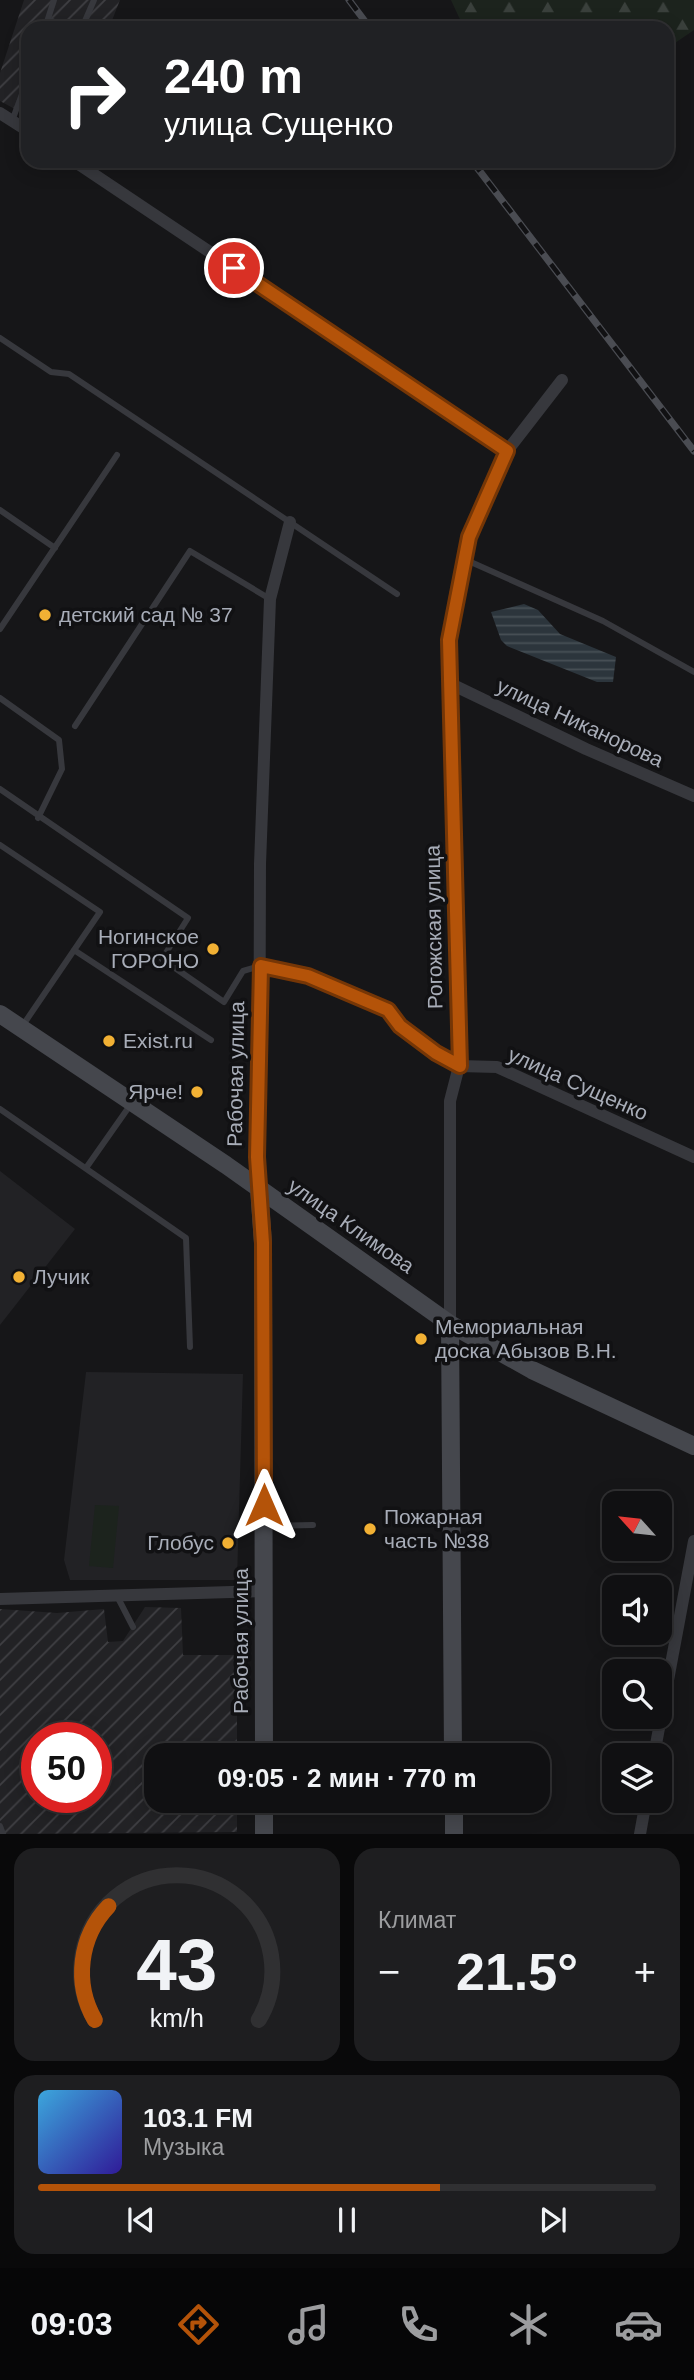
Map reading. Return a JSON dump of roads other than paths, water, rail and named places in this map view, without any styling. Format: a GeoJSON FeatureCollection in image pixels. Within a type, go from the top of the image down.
{"type":"FeatureCollection","features":[{"type":"Feature","properties":{"kind":"main road","name":"улица Климова"},"geometry":{"type":"LineString","coordinates":[[0,1014],[259,1189],[450,1324],[533,1370],[694,1446]]}},
{"type":"Feature","properties":{"kind":"main road","name":"Рабочая улица"},"geometry":{"type":"LineString","coordinates":[[259,1189],[263,1243],[264,1743]]}},
{"type":"Feature","properties":{"kind":"main road","name":"Рогожская улица"},"geometry":{"type":"LineString","coordinates":[[450,1324],[453,1743]]}},
{"type":"Feature","properties":{"kind":"main road"},"geometry":{"type":"LineString","coordinates":[[264,1813],[264,1834]]}},
{"type":"Feature","properties":{"kind":"main road"},"geometry":{"type":"LineString","coordinates":[[454,1813],[454,1834]]}},
{"type":"Feature","properties":{"kind":"street"},"geometry":{"type":"LineString","coordinates":[[0,113],[21,127]]}},
{"type":"Feature","properties":{"kind":"street"},"geometry":{"type":"LineString","coordinates":[[84,168],[507,451]]}},
{"type":"Feature","properties":{"kind":"street","name":"Рогожская улица"},"geometry":{"type":"LineString","coordinates":[[450,1324],[450,1101],[460,1066],[449,640],[469,537],[507,451],[562,380]]}},
{"type":"Feature","properties":{"kind":"street","name":"Рабочая улица"},"geometry":{"type":"LineString","coordinates":[[259,1189],[260,864],[270,599],[290,522]]}},
{"type":"Feature","properties":{"kind":"street","name":"улица Никанорова"},"geometry":{"type":"LineString","coordinates":[[451,684],[586,749],[694,796]]}},
{"type":"Feature","properties":{"kind":"street","name":"улица Сущенко"},"geometry":{"type":"LineString","coordinates":[[261,966],[308,976],[388,1010],[400,1026],[436,1053],[460,1066],[497,1067],[694,1157]]}},
{"type":"Feature","properties":{"kind":"street"},"geometry":{"type":"LineString","coordinates":[[656,1743],[694,1541]]}},
{"type":"Feature","properties":{"kind":"street"},"geometry":{"type":"LineString","coordinates":[[0,1600],[264,1591]]}},
{"type":"Feature","properties":{"kind":"street"},"geometry":{"type":"LineString","coordinates":[[640,1834],[644,1813]]}},
{"type":"Feature","properties":{"kind":"lane"},"geometry":{"type":"LineString","coordinates":[[52,21],[48,19],[54,0]]}},
{"type":"Feature","properties":{"kind":"lane"},"geometry":{"type":"LineString","coordinates":[[85,21],[94,0]]}},
{"type":"Feature","properties":{"kind":"lane"},"geometry":{"type":"LineString","coordinates":[[12,121],[21,97]]}},
{"type":"Feature","properties":{"kind":"lane"},"geometry":{"type":"LineString","coordinates":[[0,338],[51,372],[69,374],[397,594]]}},
{"type":"Feature","properties":{"kind":"lane"},"geometry":{"type":"LineString","coordinates":[[0,629],[117,455]]}},
{"type":"Feature","properties":{"kind":"lane"},"geometry":{"type":"LineString","coordinates":[[0,510],[55,548]]}},
{"type":"Feature","properties":{"kind":"lane"},"geometry":{"type":"LineString","coordinates":[[75,726],[190,551],[270,599]]}},
{"type":"Feature","properties":{"kind":"lane"},"geometry":{"type":"LineString","coordinates":[[464,559],[603,621],[694,672]]}},
{"type":"Feature","properties":{"kind":"lane"},"geometry":{"type":"LineString","coordinates":[[0,698],[59,740],[62,769],[38,818]]}},
{"type":"Feature","properties":{"kind":"lane"},"geometry":{"type":"LineString","coordinates":[[0,789],[38,818],[188,918],[162,959],[223,1002],[243,971],[261,966]]}},
{"type":"Feature","properties":{"kind":"lane"},"geometry":{"type":"LineString","coordinates":[[0,845],[100,912],[21,1028]]}},
{"type":"Feature","properties":{"kind":"lane"},"geometry":{"type":"LineString","coordinates":[[74,950],[211,1040]]}},
{"type":"Feature","properties":{"kind":"lane"},"geometry":{"type":"LineString","coordinates":[[86,1168],[132,1103]]}},
{"type":"Feature","properties":{"kind":"lane"},"geometry":{"type":"LineString","coordinates":[[0,1109],[186,1238],[190,1346]]}},
{"type":"Feature","properties":{"kind":"lane"},"geometry":{"type":"LineString","coordinates":[[264,1527],[313,1525]]}},
{"type":"Feature","properties":{"kind":"lane"},"geometry":{"type":"LineString","coordinates":[[117,1595],[133,1627]]}},
{"type":"Feature","properties":{"kind":"lane"},"geometry":{"type":"LineString","coordinates":[[0,1826],[3,1834]]}},
{"type":"Feature","properties":{"kind":"railway"},"geometry":{"type":"LineString","coordinates":[[349,0],[365,21]]}},
{"type":"Feature","properties":{"kind":"railway"},"geometry":{"type":"LineString","coordinates":[[477,168],[694,451]]}},
{"type":"Feature","properties":{"kind":"place","name":"детский сад № 37"},"geometry":{"type":"Point","coordinates":[45,615]}},
{"type":"Feature","properties":{"kind":"place","name":"Ногинское ГОРОНО"},"geometry":{"type":"Point","coordinates":[213,949]}},
{"type":"Feature","properties":{"kind":"place","name":"Exist.ru"},"geometry":{"type":"Point","coordinates":[109,1041]}},
{"type":"Feature","properties":{"kind":"place","name":"Ярче!"},"geometry":{"type":"Point","coordinates":[197,1092]}},
{"type":"Feature","properties":{"kind":"place","name":"Лучик"},"geometry":{"type":"Point","coordinates":[19,1277]}},
{"type":"Feature","properties":{"kind":"place","name":"Мемориальная доска Абызов В.Н."},"geometry":{"type":"Point","coordinates":[421,1339]}},
{"type":"Feature","properties":{"kind":"place","name":"Пожарная часть №38"},"geometry":{"type":"Point","coordinates":[370,1529]}},
{"type":"Feature","properties":{"kind":"place","name":"Глобус"},"geometry":{"type":"Point","coordinates":[228,1543]}}]}
